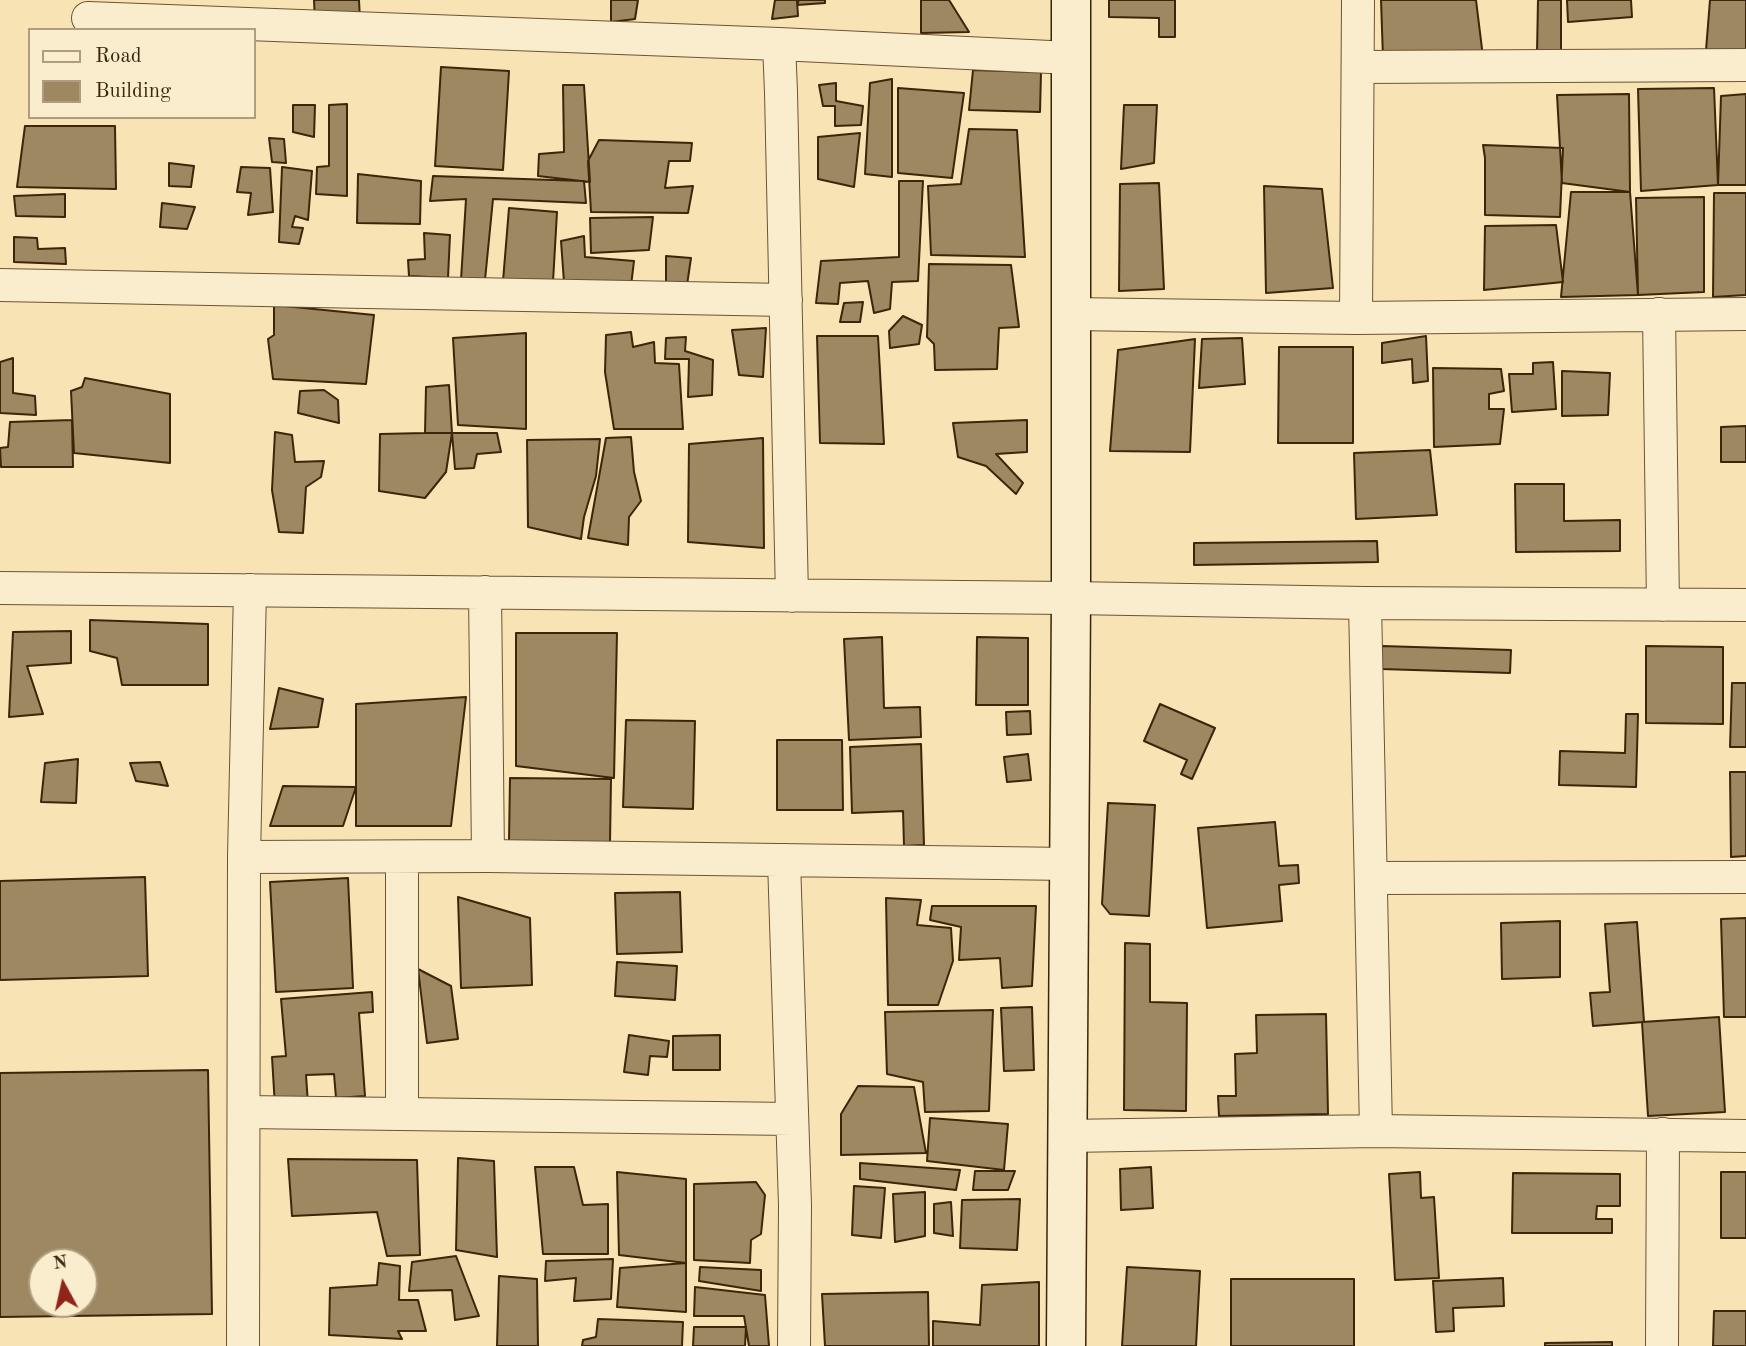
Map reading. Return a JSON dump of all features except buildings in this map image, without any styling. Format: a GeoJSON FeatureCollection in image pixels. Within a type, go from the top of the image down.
{"type":"FeatureCollection","features":[{"type":"Feature","properties":{"kind":"main road"},"geometry":{"type":"LineString","coordinates":[[1066,1346],[1071,598],[1071,0]]}},
{"type":"Feature","properties":{"kind":"street"},"geometry":{"type":"LineString","coordinates":[[1356,318],[1358,0]]}},
{"type":"Feature","properties":{"kind":"street"},"geometry":{"type":"LineString","coordinates":[[88,18],[779,44],[1071,58]]}},
{"type":"Feature","properties":{"kind":"street"},"geometry":{"type":"LineString","coordinates":[[779,44],[792,596]]}},
{"type":"Feature","properties":{"kind":"street"},"geometry":{"type":"LineString","coordinates":[[1358,67],[1746,65]]}},
{"type":"Feature","properties":{"kind":"street"},"geometry":{"type":"LineString","coordinates":[[0,285],[786,300]]}},
{"type":"Feature","properties":{"kind":"street"},"geometry":{"type":"LineString","coordinates":[[1071,314],[1356,318],[1746,314]]}},
{"type":"Feature","properties":{"kind":"street"},"geometry":{"type":"LineString","coordinates":[[1659,314],[1663,605]]}},
{"type":"Feature","properties":{"kind":"street"},"geometry":{"type":"LineString","coordinates":[[0,588],[1746,605]]}},
{"type":"Feature","properties":{"kind":"street"},"geometry":{"type":"LineString","coordinates":[[243,1346],[244,858],[250,590]]}},
{"type":"Feature","properties":{"kind":"street"},"geometry":{"type":"LineString","coordinates":[[485,592],[488,856]]}},
{"type":"Feature","properties":{"kind":"street"},"geometry":{"type":"LineString","coordinates":[[1365,603],[1376,1131]]}},
{"type":"Feature","properties":{"kind":"street"},"geometry":{"type":"LineString","coordinates":[[244,858],[488,856],[1069,864]]}},
{"type":"Feature","properties":{"kind":"street"},"geometry":{"type":"LineString","coordinates":[[402,857],[402,1114]]}},
{"type":"Feature","properties":{"kind":"street"},"geometry":{"type":"LineString","coordinates":[[783,860],[795,1205],[794,1346]]}},
{"type":"Feature","properties":{"kind":"street"},"geometry":{"type":"LineString","coordinates":[[1371,878],[1746,877]]}},
{"type":"Feature","properties":{"kind":"street"},"geometry":{"type":"LineString","coordinates":[[244,1112],[792,1119]]}},
{"type":"Feature","properties":{"kind":"street"},"geometry":{"type":"LineString","coordinates":[[1067,1136],[1376,1131],[1746,1136]]}},
{"type":"Feature","properties":{"kind":"street"},"geometry":{"type":"LineString","coordinates":[[1662,1346],[1663,1134]]}}]}
